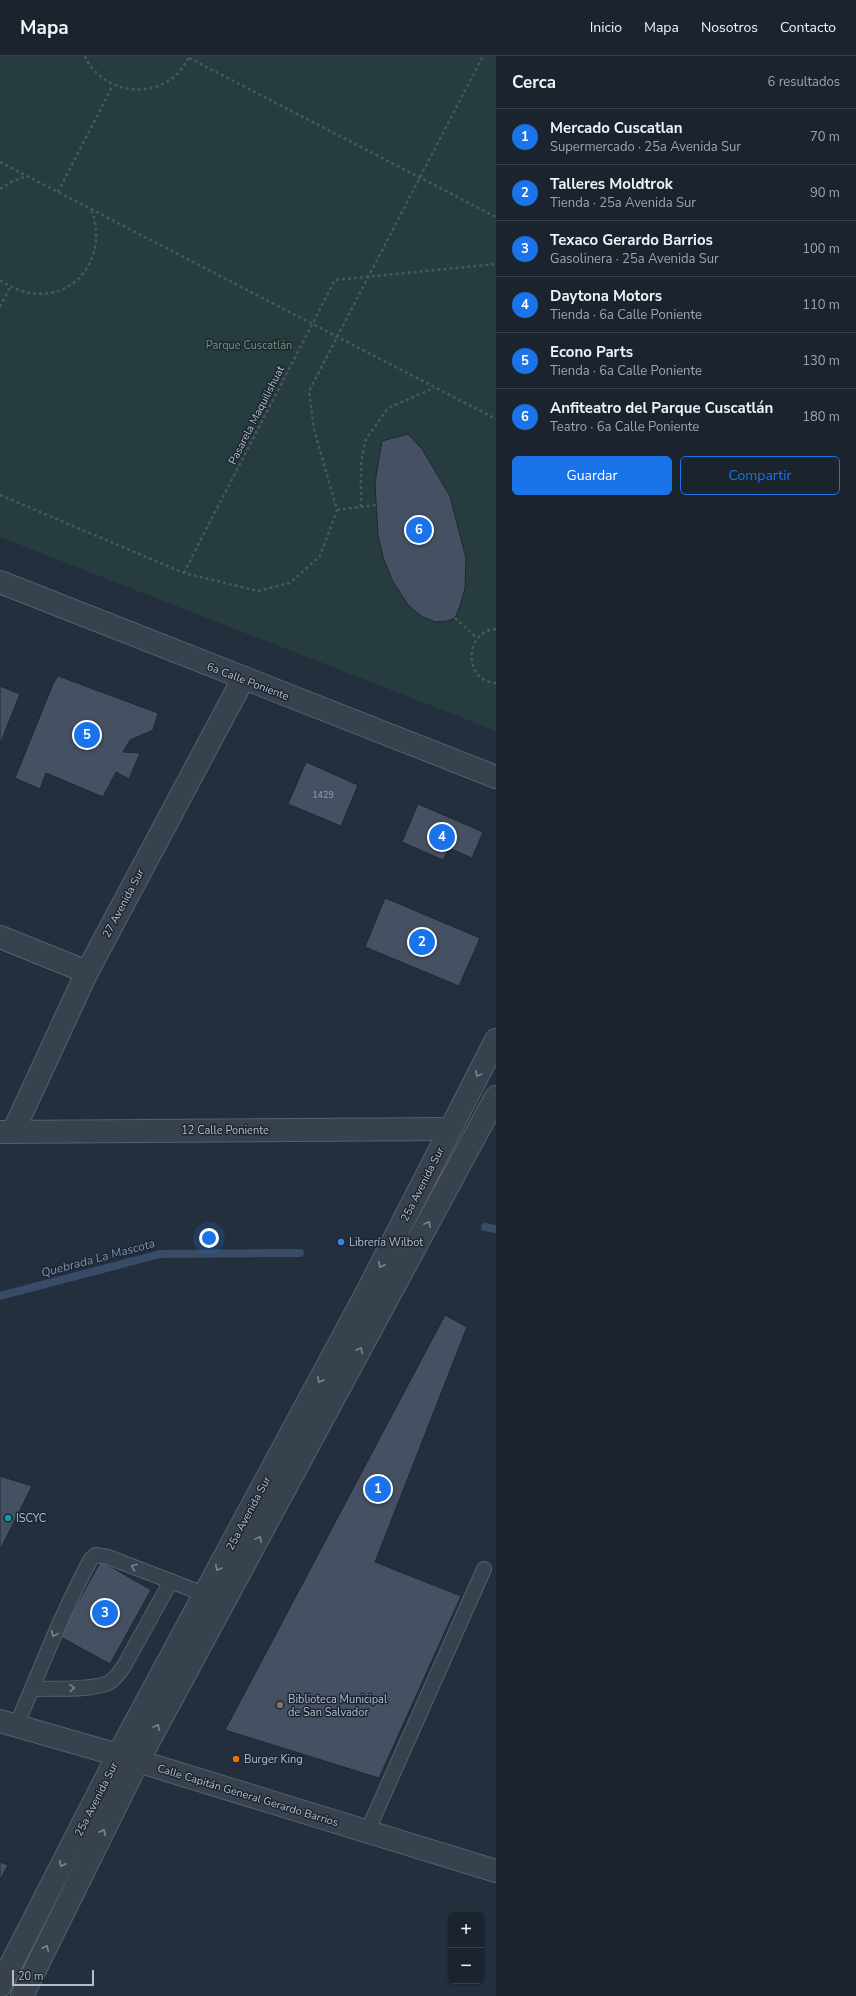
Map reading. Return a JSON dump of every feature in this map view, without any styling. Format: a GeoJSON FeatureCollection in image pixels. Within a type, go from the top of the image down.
{"type":"FeatureCollection","features":[{"type":"Feature","properties":{"kind":"street","name":"6a Calle Poniente"},"geometry":{"type":"LineString","coordinates":[[0,582],[243,679],[496,777]]}},
{"type":"Feature","properties":{"kind":"street","name":"27 Avenida Sur"},"geometry":{"type":"LineString","coordinates":[[6,1132],[87,972],[243,679]]}},
{"type":"Feature","properties":{"kind":"street"},"geometry":{"type":"LineString","coordinates":[[0,937],[87,972]]}},
{"type":"Feature","properties":{"kind":"street","name":"25a Avenida Sur"},"geometry":{"type":"LineString","coordinates":[[0,1986],[118,1755],[365,1296],[449,1129],[496,1040]]}},
{"type":"Feature","properties":{"kind":"street","name":"25a Avenida Sur"},"geometry":{"type":"LineString","coordinates":[[22,1996],[138,1761],[496,1097]]}},
{"type":"Feature","properties":{"kind":"street","name":"12 Calle Poniente"},"geometry":{"type":"LineString","coordinates":[[6,1132],[449,1129]]}},
{"type":"Feature","properties":{"kind":"street","name":"Calle Capitán General Gerardo Barrios"},"geometry":{"type":"LineString","coordinates":[[8,1724],[138,1761],[496,1871]]}},
{"type":"Feature","properties":{"kind":"lane"},"geometry":{"type":"LineString","coordinates":[[8,1724],[33,1689],[54,1634],[91,1559],[96,1556],[108,1557],[204,1594]]}},
{"type":"Feature","properties":{"kind":"lane"},"geometry":{"type":"LineString","coordinates":[[367,1832],[484,1569]]}},
{"type":"Feature","properties":{"kind":"lane"},"geometry":{"type":"LineString","coordinates":[[33,1689],[96,1687],[109,1683],[117,1676],[124,1666],[171,1581]]}},
{"type":"Feature","properties":{"kind":"path"},"geometry":{"type":"LineString","coordinates":[[85,56],[98,75],[113,85],[130,90],[148,90],[165,83],[179,72],[189,57],[496,217]]}},
{"type":"Feature","properties":{"kind":"path"},"geometry":{"type":"LineString","coordinates":[[0,495],[184,573],[258,591],[290,583],[320,556],[337,510],[314,429],[309,391],[338,338],[483,56]]}},
{"type":"Feature","properties":{"kind":"path"},"geometry":{"type":"LineString","coordinates":[[58,192],[113,85]]}},
{"type":"Feature","properties":{"kind":"path"},"geometry":{"type":"LineString","coordinates":[[0,162],[496,419]]}},
{"type":"Feature","properties":{"kind":"path"},"geometry":{"type":"LineString","coordinates":[[0,189],[11,182],[26,176]]}},
{"type":"Feature","properties":{"kind":"path"},"geometry":{"type":"LineString","coordinates":[[0,280],[10,288],[29,294],[50,293],[62,289],[84,273],[91,262],[96,249],[96,223],[92,210]]}},
{"type":"Feature","properties":{"kind":"path","name":"Pasarela Maquilishuat"},"geometry":{"type":"LineString","coordinates":[[184,573],[335,280],[496,264]]}},
{"type":"Feature","properties":{"kind":"path"},"geometry":{"type":"LineString","coordinates":[[0,307],[10,288]]}},
{"type":"Feature","properties":{"kind":"path"},"geometry":{"type":"LineString","coordinates":[[361,507],[361,462],[366,439],[388,408],[435,388]]}},
{"type":"Feature","properties":{"kind":"path"},"geometry":{"type":"LineString","coordinates":[[337,510],[376,505]]}},
{"type":"Feature","properties":{"kind":"path"},"geometry":{"type":"LineString","coordinates":[[456,618],[477,638]]}},
{"type":"Feature","properties":{"kind":"path"},"geometry":{"type":"LineString","coordinates":[[496,629],[484,632],[477,638],[470,656],[472,665],[477,673],[484,679],[496,683]]}},
{"type":"Feature","properties":{"kind":"green space","name":"Parque Cuscatlán"},"geometry":{"type":"Polygon","coordinates":[[[0,56],[496,56],[496,731],[0,537],[0,56]]]}},
{"type":"Feature","properties":{"kind":"building"},"geometry":{"type":"Polygon","coordinates":[[[408,434],[422,449],[450,496],[466,558],[465,588],[460,606],[455,618],[448,621],[435,622],[421,616],[408,605],[392,580],[383,557],[378,535],[375,483],[382,441],[408,434]]]}},
{"type":"Feature","properties":{"kind":"building"},"geometry":{"type":"Polygon","coordinates":[[[58,676],[158,713],[153,730],[130,740],[123,752],[140,753],[129,779],[116,772],[103,797],[46,773],[40,789],[15,778],[53,684],[58,676]]]}},
{"type":"Feature","properties":{"kind":"building"},"geometry":{"type":"Polygon","coordinates":[[[0,686],[20,694],[0,744],[0,686]]]}},
{"type":"Feature","properties":{"kind":"building"},"geometry":{"type":"Polygon","coordinates":[[[306,762],[358,785],[341,826],[288,804],[306,762]]]}},
{"type":"Feature","properties":{"kind":"building"},"geometry":{"type":"Polygon","coordinates":[[[418,804],[483,832],[472,858],[449,848],[443,860],[402,842],[418,804]]]}},
{"type":"Feature","properties":{"kind":"building"},"geometry":{"type":"Polygon","coordinates":[[[385,898],[480,938],[459,986],[365,947],[385,898]]]}},
{"type":"Feature","properties":{"kind":"building"},"geometry":{"type":"Polygon","coordinates":[[[445,1315],[467,1327],[375,1562],[461,1596],[379,1778],[225,1730],[445,1315]]]}},
{"type":"Feature","properties":{"kind":"building","name":"ISCYC"},"geometry":{"type":"Polygon","coordinates":[[[0,1476],[32,1486],[0,1550],[0,1476]]]}},
{"type":"Feature","properties":{"kind":"building"},"geometry":{"type":"Polygon","coordinates":[[[101,1561],[151,1590],[110,1664],[59,1636],[101,1561]]]}},
{"type":"Feature","properties":{"kind":"building"},"geometry":{"type":"Polygon","coordinates":[[[0,1862],[8,1865],[0,1880],[0,1862]]]}},
{"type":"Feature","properties":{"kind":"waterway","name":"Quebrada La Mascota"},"geometry":{"type":"LineString","coordinates":[[485,1227],[496,1229]]}},
{"type":"Feature","properties":{"kind":"waterway","name":"Quebrada La Mascota"},"geometry":{"type":"LineString","coordinates":[[0,1296],[160,1254],[300,1253]]}},
{"type":"Feature","properties":{"kind":"place","name":"Anfiteatro del Parque Cuscatlán"},"geometry":{"type":"Point","coordinates":[419,530]}},
{"type":"Feature","properties":{"kind":"place","name":"Econo Parts"},"geometry":{"type":"Point","coordinates":[87,735]}},
{"type":"Feature","properties":{"kind":"place","name":"Daytona Motors"},"geometry":{"type":"Point","coordinates":[442,837]}},
{"type":"Feature","properties":{"kind":"place","name":"Talleres Moldtrok"},"geometry":{"type":"Point","coordinates":[422,942]}},
{"type":"Feature","properties":{"kind":"place","name":"Librería Wilbot"},"geometry":{"type":"Point","coordinates":[341,1242]}},
{"type":"Feature","properties":{"kind":"place","name":"Mercado Cuscatlan"},"geometry":{"type":"Point","coordinates":[378,1489]}},
{"type":"Feature","properties":{"kind":"place","name":"ISCYC"},"geometry":{"type":"Point","coordinates":[8,1518]}},
{"type":"Feature","properties":{"kind":"place","name":"Texaco Gerardo Barrios"},"geometry":{"type":"Point","coordinates":[105,1613]}},
{"type":"Feature","properties":{"kind":"place","name":"Biblioteca Municipal de San Salvador"},"geometry":{"type":"Point","coordinates":[280,1705]}},
{"type":"Feature","properties":{"kind":"place","name":"Burger King"},"geometry":{"type":"Point","coordinates":[236,1759]}}]}
